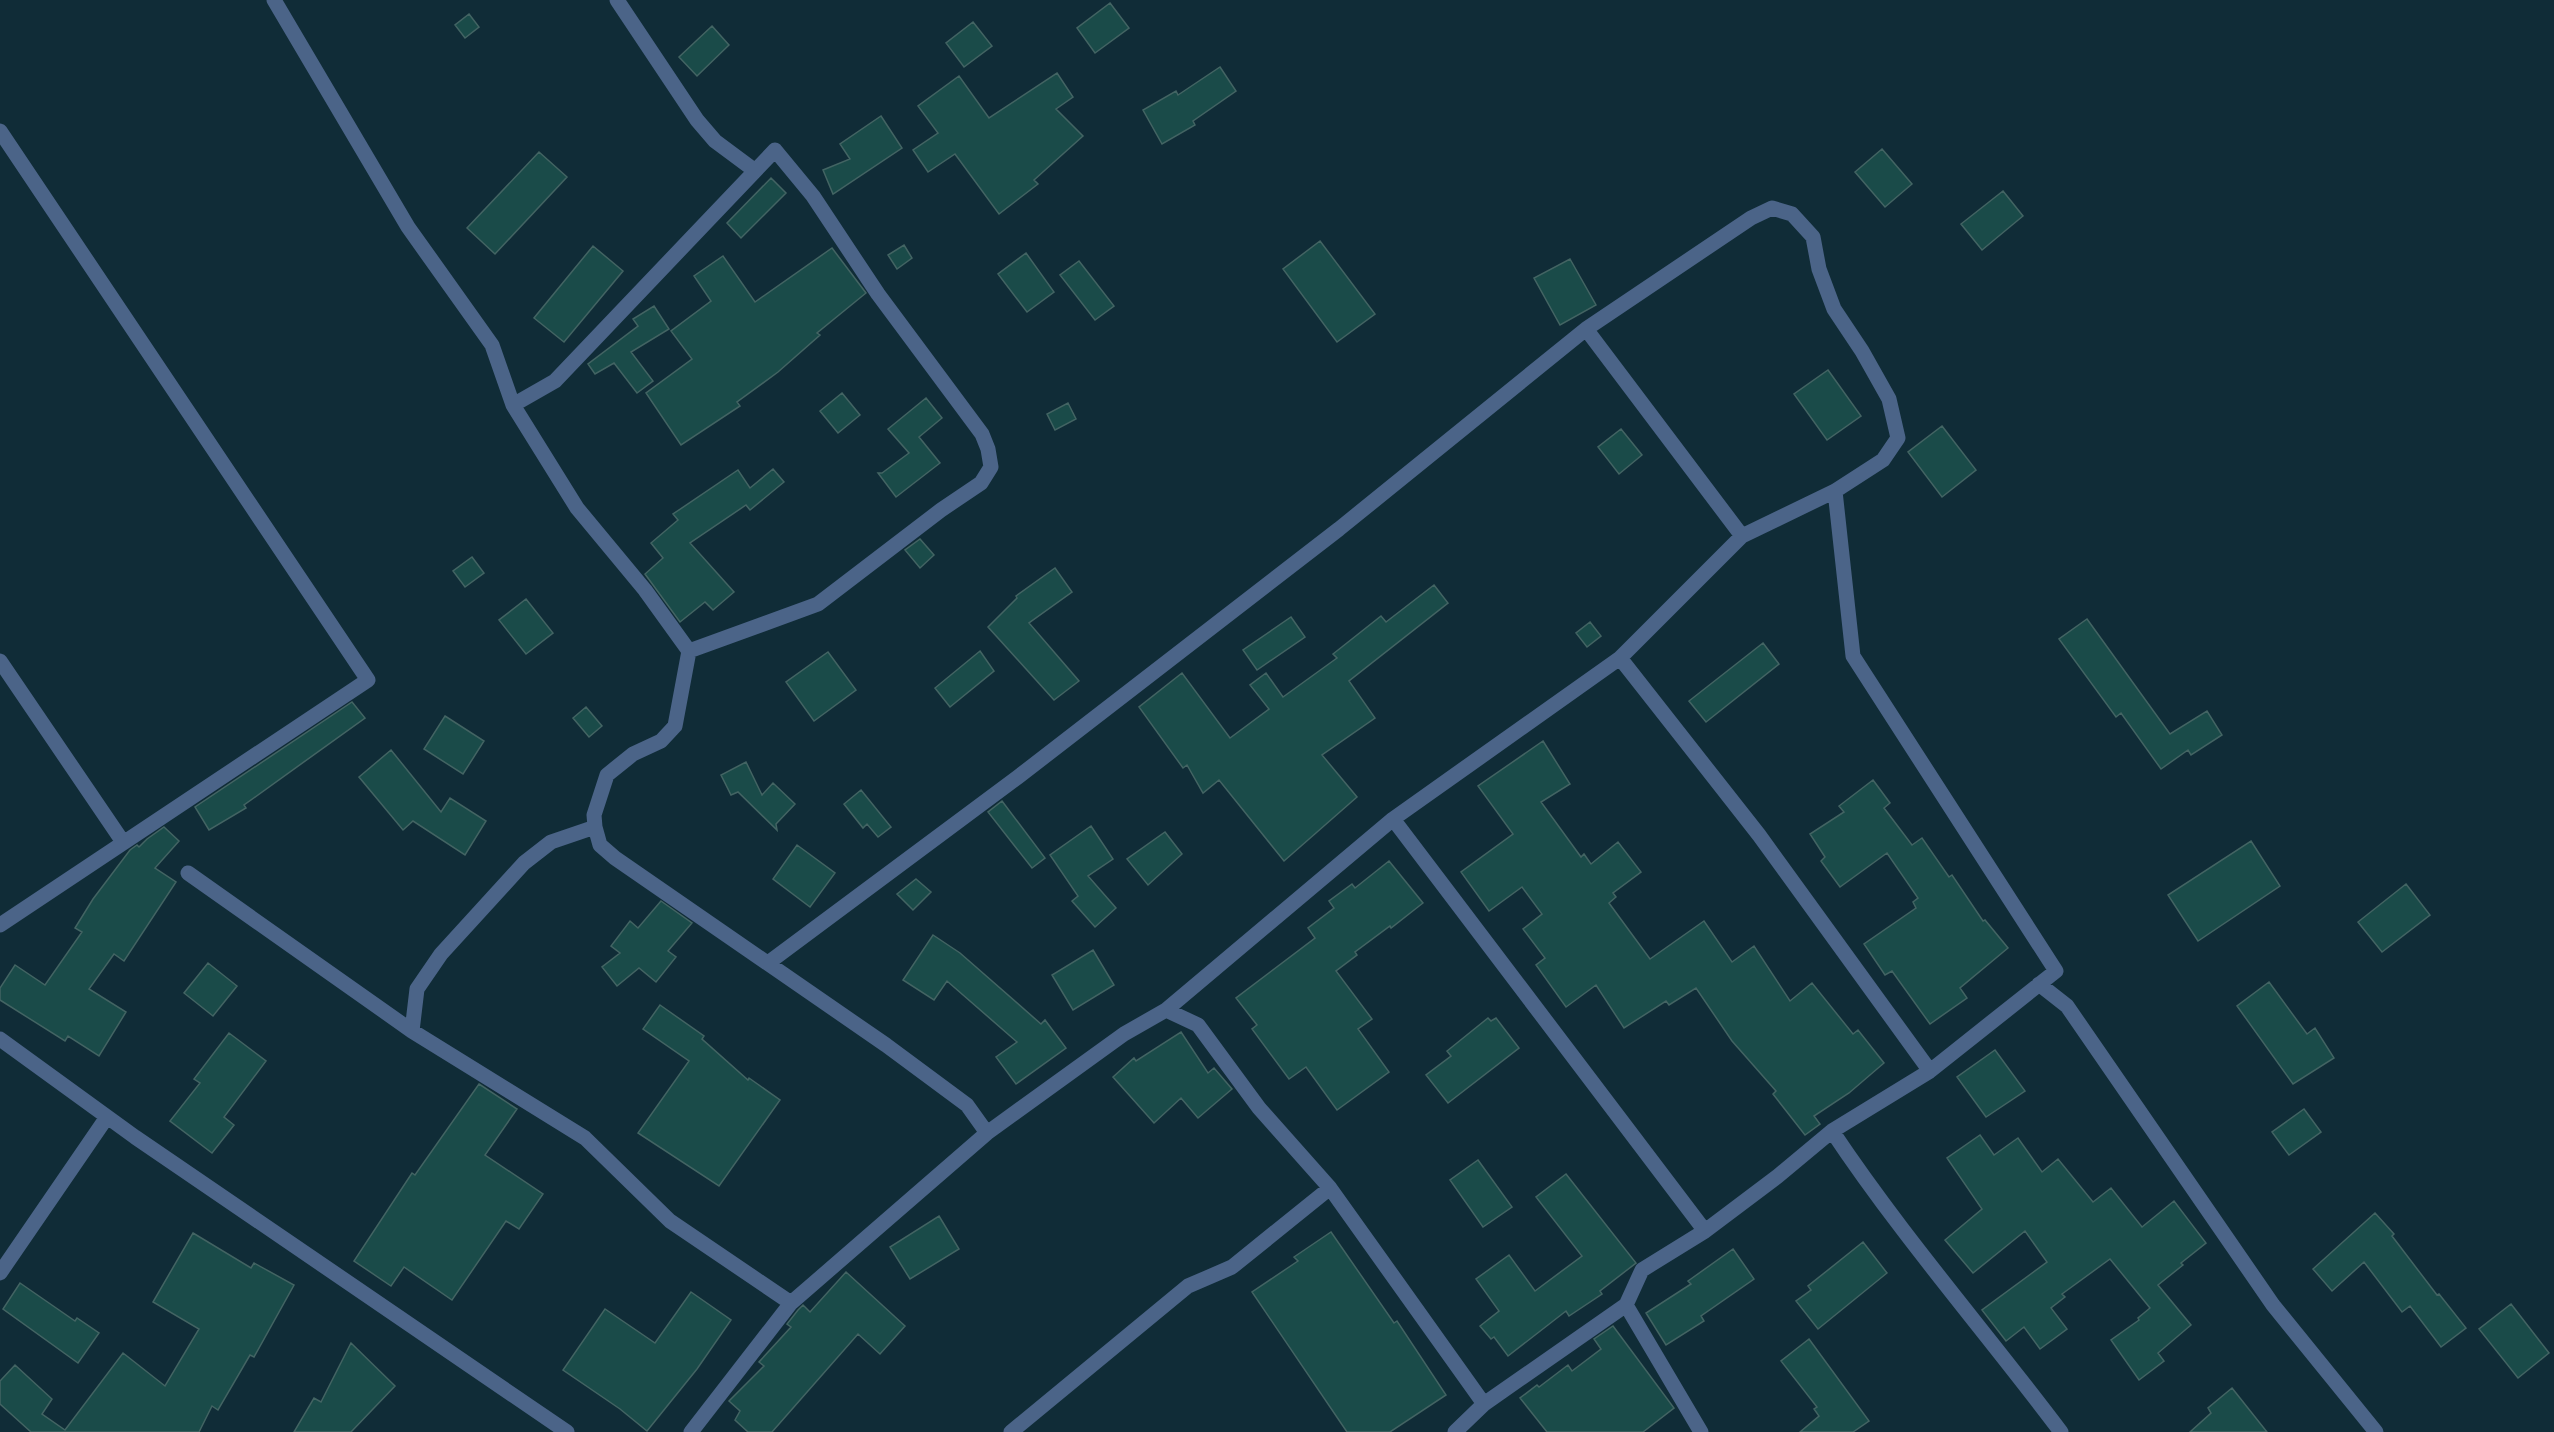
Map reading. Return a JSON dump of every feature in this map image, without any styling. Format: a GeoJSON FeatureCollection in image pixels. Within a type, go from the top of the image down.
{"type":"FeatureCollection","features":[{"type":"Feature","properties":{"kind":"street"},"geometry":{"type":"LineString","coordinates":[[274,0],[408,227],[492,345],[513,405],[577,508],[645,590],[689,651],[675,726],[661,741],[633,754],[607,776],[594,814],[600,845],[615,858],[886,1045],[967,1105],[987,1133]]}},
{"type":"Feature","properties":{"kind":"street"},"geometry":{"type":"LineString","coordinates":[[617,0],[697,120],[715,141],[754,170]]}},
{"type":"Feature","properties":{"kind":"street"},"geometry":{"type":"LineString","coordinates":[[0,131],[368,680],[0,925]]}},
{"type":"Feature","properties":{"kind":"street"},"geometry":{"type":"LineString","coordinates":[[513,405],[555,381],[775,150],[813,196],[878,294],[982,434],[988,449],[991,467],[981,483],[941,510],[818,604],[689,651]]}},
{"type":"Feature","properties":{"kind":"street"},"geometry":{"type":"LineString","coordinates":[[691,1432],[791,1303],[987,1133],[1124,1034],[1166,1010],[1393,819],[1620,658],[1742,536],[1835,491],[1883,460],[1898,438],[1889,399],[1862,351],[1833,309],[1819,269],[1813,237],[1792,214],[1772,208],[1751,218],[1586,329],[1339,529],[1018,777],[768,963]]}},
{"type":"Feature","properties":{"kind":"street"},"geometry":{"type":"LineString","coordinates":[[1586,329],[1742,536]]}},
{"type":"Feature","properties":{"kind":"street"},"geometry":{"type":"LineString","coordinates":[[1455,1432],[1484,1404],[1626,1305],[1642,1270],[1705,1231],[1778,1176],[1832,1131],[1930,1071],[2056,970],[1853,656],[1835,491]]}},
{"type":"Feature","properties":{"kind":"street"},"geometry":{"type":"LineString","coordinates":[[1620,658],[1760,835],[1930,1071]]}},
{"type":"Feature","properties":{"kind":"street"},"geometry":{"type":"LineString","coordinates":[[0,661],[123,842]]}},
{"type":"Feature","properties":{"kind":"street"},"geometry":{"type":"LineString","coordinates":[[1393,819],[1705,1231]]}},
{"type":"Feature","properties":{"kind":"street"},"geometry":{"type":"LineString","coordinates":[[412,1030],[417,989],[441,954],[524,863],[551,842],[595,827]]}},
{"type":"Feature","properties":{"kind":"street"},"geometry":{"type":"LineString","coordinates":[[188,873],[412,1030],[585,1138],[670,1221],[791,1303]]}},
{"type":"Feature","properties":{"kind":"street"},"geometry":{"type":"LineString","coordinates":[[2039,984],[2067,1006],[2273,1305],[2376,1432]]}},
{"type":"Feature","properties":{"kind":"street"},"geometry":{"type":"LineString","coordinates":[[1166,1010],[1198,1025],[1259,1108],[1330,1188],[1484,1404]]}},
{"type":"Feature","properties":{"kind":"street"},"geometry":{"type":"LineString","coordinates":[[0,1039],[107,1117],[567,1432]]}},
{"type":"Feature","properties":{"kind":"street"},"geometry":{"type":"LineString","coordinates":[[0,1273],[107,1117]]}},
{"type":"Feature","properties":{"kind":"street"},"geometry":{"type":"LineString","coordinates":[[1832,1131],[1913,1245],[2010,1364],[2061,1432]]}},
{"type":"Feature","properties":{"kind":"street"},"geometry":{"type":"LineString","coordinates":[[1011,1432],[1188,1286],[1232,1267],[1330,1188]]}},
{"type":"Feature","properties":{"kind":"street"},"geometry":{"type":"LineString","coordinates":[[1626,1305],[1701,1432]]}},
{"type":"Feature","properties":{"kind":"building"},"geometry":{"type":"Polygon","coordinates":[[[1110,3],[1129,28],[1095,53],[1077,28],[1110,3]]]}},
{"type":"Feature","properties":{"kind":"building"},"geometry":{"type":"Polygon","coordinates":[[[469,14],[479,27],[465,38],[455,25],[469,14]]]}},
{"type":"Feature","properties":{"kind":"building"},"geometry":{"type":"Polygon","coordinates":[[[973,22],[992,46],[964,67],[946,43],[973,22]]]}},
{"type":"Feature","properties":{"kind":"building"},"geometry":{"type":"Polygon","coordinates":[[[712,26],[729,45],[697,76],[679,57],[712,26]]]}},
{"type":"Feature","properties":{"kind":"building"},"geometry":{"type":"Polygon","coordinates":[[[1220,67],[1236,91],[1193,121],[1195,125],[1162,144],[1143,110],[1176,91],[1178,95],[1220,67]]]}},
{"type":"Feature","properties":{"kind":"building"},"geometry":{"type":"Polygon","coordinates":[[[1057,73],[1073,97],[1056,109],[1083,136],[1034,180],[1038,184],[999,214],[955,154],[928,172],[913,150],[938,133],[918,106],[959,76],[989,118],[1057,73]]]}},
{"type":"Feature","properties":{"kind":"building"},"geometry":{"type":"Polygon","coordinates":[[[881,116],[902,148],[833,194],[823,170],[850,159],[840,144],[881,116]]]}},
{"type":"Feature","properties":{"kind":"building"},"geometry":{"type":"Polygon","coordinates":[[[1882,149],[1912,184],[1885,207],[1855,172],[1882,149]]]}},
{"type":"Feature","properties":{"kind":"building"},"geometry":{"type":"Polygon","coordinates":[[[539,152],[567,177],[495,254],[467,228],[539,152]]]}},
{"type":"Feature","properties":{"kind":"building"},"geometry":{"type":"Polygon","coordinates":[[[771,178],[786,193],[741,238],[727,223],[771,178]]]}},
{"type":"Feature","properties":{"kind":"building"},"geometry":{"type":"Polygon","coordinates":[[[2003,191],[2023,216],[1982,250],[1961,224],[2003,191]]]}},
{"type":"Feature","properties":{"kind":"building"},"geometry":{"type":"Polygon","coordinates":[[[1320,241],[1375,314],[1337,342],[1283,269],[1320,241]]]}},
{"type":"Feature","properties":{"kind":"building"},"geometry":{"type":"Polygon","coordinates":[[[904,245],[912,258],[897,269],[888,255],[904,245]]]}},
{"type":"Feature","properties":{"kind":"building"},"geometry":{"type":"Polygon","coordinates":[[[593,246],[623,271],[564,342],[534,318],[593,246]]]}},
{"type":"Feature","properties":{"kind":"building"},"geometry":{"type":"Polygon","coordinates":[[[832,248],[866,293],[817,333],[820,335],[778,372],[737,402],[740,406],[681,445],[646,393],[692,359],[671,331],[711,301],[694,276],[723,256],[755,302],[832,248]]]}},
{"type":"Feature","properties":{"kind":"building"},"geometry":{"type":"Polygon","coordinates":[[[1026,253],[1054,292],[1027,312],[998,274],[1026,253]]]}},
{"type":"Feature","properties":{"kind":"building"},"geometry":{"type":"Polygon","coordinates":[[[1570,259],[1596,305],[1560,325],[1534,278],[1570,259]]]}},
{"type":"Feature","properties":{"kind":"building"},"geometry":{"type":"Polygon","coordinates":[[[1079,261],[1114,306],[1095,320],[1060,275],[1079,261]]]}},
{"type":"Feature","properties":{"kind":"building"},"geometry":{"type":"Polygon","coordinates":[[[654,306],[669,329],[631,352],[653,381],[637,393],[614,363],[595,374],[588,364],[638,326],[633,319],[654,306]]]}},
{"type":"Feature","properties":{"kind":"building"},"geometry":{"type":"Polygon","coordinates":[[[1828,370],[1861,416],[1827,440],[1794,394],[1828,370]]]}},
{"type":"Feature","properties":{"kind":"building"},"geometry":{"type":"Polygon","coordinates":[[[842,393],[860,415],[838,433],[820,411],[842,393]]]}},
{"type":"Feature","properties":{"kind":"building"},"geometry":{"type":"Polygon","coordinates":[[[926,398],[942,418],[919,437],[940,463],[896,497],[878,473],[882,473],[909,453],[888,429],[926,398]]]}},
{"type":"Feature","properties":{"kind":"building"},"geometry":{"type":"Polygon","coordinates":[[[1068,403],[1076,419],[1055,430],[1047,414],[1068,403]]]}},
{"type":"Feature","properties":{"kind":"building"},"geometry":{"type":"Polygon","coordinates":[[[1942,426],[1976,470],[1942,497],[1908,452],[1942,426]]]}},
{"type":"Feature","properties":{"kind":"building"},"geometry":{"type":"Polygon","coordinates":[[[1621,429],[1642,455],[1619,474],[1598,447],[1621,429]]]}},
{"type":"Feature","properties":{"kind":"building"},"geometry":{"type":"Polygon","coordinates":[[[773,469],[784,482],[750,510],[746,505],[690,543],[734,592],[713,610],[705,602],[680,622],[645,574],[663,558],[651,543],[678,520],[673,514],[738,470],[750,488],[773,469]]]}},
{"type":"Feature","properties":{"kind":"building"},"geometry":{"type":"Polygon","coordinates":[[[920,539],[934,555],[920,568],[905,550],[920,539]]]}},
{"type":"Feature","properties":{"kind":"building"},"geometry":{"type":"Polygon","coordinates":[[[472,557],[484,573],[465,587],[453,571],[472,557]]]}},
{"type":"Feature","properties":{"kind":"building"},"geometry":{"type":"Polygon","coordinates":[[[1055,568],[1072,592],[1029,623],[1079,681],[1054,700],[988,627],[1017,598],[1016,596],[1055,568]]]}},
{"type":"Feature","properties":{"kind":"building"},"geometry":{"type":"Polygon","coordinates":[[[1434,585],[1448,603],[1349,681],[1375,718],[1322,755],[1357,797],[1284,861],[1219,780],[1203,793],[1187,765],[1183,768],[1139,707],[1182,673],[1230,738],[1269,709],[1250,685],[1266,673],[1283,697],[1337,658],[1333,654],[1381,616],[1386,622],[1434,585]]]}},
{"type":"Feature","properties":{"kind":"building"},"geometry":{"type":"Polygon","coordinates":[[[526,599],[553,633],[526,654],[499,620],[526,599]]]}},
{"type":"Feature","properties":{"kind":"building"},"geometry":{"type":"Polygon","coordinates":[[[1291,617],[1305,637],[1257,670],[1243,650],[1291,617]]]}},
{"type":"Feature","properties":{"kind":"building"},"geometry":{"type":"Polygon","coordinates":[[[2087,619],[2170,734],[2207,711],[2222,735],[2191,755],[2188,750],[2161,769],[2121,713],[2116,717],[2059,639],[2087,619]]]}},
{"type":"Feature","properties":{"kind":"building"},"geometry":{"type":"Polygon","coordinates":[[[1590,622],[1601,636],[1587,647],[1576,633],[1590,622]]]}},
{"type":"Feature","properties":{"kind":"building"},"geometry":{"type":"Polygon","coordinates":[[[1763,643],[1779,664],[1706,722],[1689,701],[1763,643]]]}},
{"type":"Feature","properties":{"kind":"building"},"geometry":{"type":"Polygon","coordinates":[[[980,651],[994,671],[950,707],[935,688],[980,651]]]}},
{"type":"Feature","properties":{"kind":"building"},"geometry":{"type":"Polygon","coordinates":[[[828,652],[856,690],[814,721],[786,682],[828,652]]]}},
{"type":"Feature","properties":{"kind":"building"},"geometry":{"type":"Polygon","coordinates":[[[352,702],[365,718],[244,805],[246,808],[209,830],[195,807],[352,702]]]}},
{"type":"Feature","properties":{"kind":"building"},"geometry":{"type":"Polygon","coordinates":[[[586,707],[602,726],[589,737],[573,718],[586,707]]]}},
{"type":"Feature","properties":{"kind":"building"},"geometry":{"type":"Polygon","coordinates":[[[445,716],[484,741],[463,774],[424,749],[445,716]]]}},
{"type":"Feature","properties":{"kind":"building"},"geometry":{"type":"Polygon","coordinates":[[[1543,741],[1570,784],[1541,802],[1581,857],[1584,854],[1591,864],[1618,842],[1641,872],[1613,893],[1616,897],[1609,903],[1650,959],[1704,921],[1732,962],[1754,946],[1790,1001],[1812,983],[1853,1034],[1858,1030],[1884,1063],[1849,1093],[1814,1116],[1820,1124],[1805,1135],[1773,1094],[1776,1091],[1732,1041],[1696,988],[1669,1005],[1666,1001],[1624,1028],[1596,985],[1566,1007],[1536,965],[1545,958],[1523,929],[1542,914],[1522,887],[1489,911],[1461,872],[1513,834],[1478,786],[1543,741]]]}},
{"type":"Feature","properties":{"kind":"building"},"geometry":{"type":"Polygon","coordinates":[[[391,750],[441,812],[450,798],[486,821],[465,855],[413,821],[403,830],[359,777],[391,750]]]}},
{"type":"Feature","properties":{"kind":"building"},"geometry":{"type":"Polygon","coordinates":[[[746,762],[762,795],[773,783],[795,804],[776,824],[777,830],[738,792],[731,795],[721,775],[746,762]]]}},
{"type":"Feature","properties":{"kind":"building"},"geometry":{"type":"Polygon","coordinates":[[[1873,780],[1890,803],[1884,808],[1912,845],[1922,838],[1949,877],[1952,875],[1983,921],[1985,920],[2008,948],[1960,988],[1967,998],[1930,1024],[1892,971],[1885,975],[1864,944],[1916,908],[1913,902],[1918,898],[1887,853],[1840,887],[1821,861],[1825,857],[1810,834],[1844,812],[1839,806],[1873,780]]]}},
{"type":"Feature","properties":{"kind":"building"},"geometry":{"type":"Polygon","coordinates":[[[861,790],[891,827],[878,837],[867,824],[863,828],[844,804],[861,790]]]}},
{"type":"Feature","properties":{"kind":"building"},"geometry":{"type":"Polygon","coordinates":[[[1002,801],[1045,858],[1032,868],[988,812],[1002,801]]]}},
{"type":"Feature","properties":{"kind":"building"},"geometry":{"type":"Polygon","coordinates":[[[1091,826],[1113,859],[1088,876],[1116,908],[1095,927],[1072,901],[1078,896],[1050,855],[1091,826]]]}},
{"type":"Feature","properties":{"kind":"building"},"geometry":{"type":"Polygon","coordinates":[[[164,827],[179,841],[155,868],[176,882],[124,961],[114,954],[89,989],[126,1012],[99,1056],[68,1036],[65,1041],[0,1000],[0,988],[15,965],[45,985],[82,932],[75,928],[93,899],[130,850],[137,845],[139,847],[164,827]]]}},
{"type":"Feature","properties":{"kind":"building"},"geometry":{"type":"Polygon","coordinates":[[[1165,832],[1182,854],[1148,885],[1127,859],[1165,832]]]}},
{"type":"Feature","properties":{"kind":"building"},"geometry":{"type":"Polygon","coordinates":[[[2251,841],[2280,886],[2198,941],[2168,895],[2251,841]]]}},
{"type":"Feature","properties":{"kind":"building"},"geometry":{"type":"Polygon","coordinates":[[[797,845],[835,873],[810,907],[773,879],[797,845]]]}},
{"type":"Feature","properties":{"kind":"building"},"geometry":{"type":"Polygon","coordinates":[[[1389,861],[1423,903],[1355,952],[1357,955],[1336,971],[1372,1019],[1358,1029],[1389,1072],[1337,1110],[1306,1067],[1289,1079],[1252,1029],[1257,1025],[1236,998],[1315,938],[1308,928],[1334,908],[1329,901],[1352,884],[1355,888],[1389,861]]]}},
{"type":"Feature","properties":{"kind":"building"},"geometry":{"type":"Polygon","coordinates":[[[916,879],[931,892],[913,910],[897,894],[916,879]]]}},
{"type":"Feature","properties":{"kind":"building"},"geometry":{"type":"Polygon","coordinates":[[[2406,884],[2430,915],[2382,952],[2358,922],[2406,884]]]}},
{"type":"Feature","properties":{"kind":"building"},"geometry":{"type":"Polygon","coordinates":[[[661,901],[692,923],[668,951],[676,957],[656,982],[639,968],[617,986],[602,967],[620,953],[611,946],[630,921],[638,928],[661,901]]]}},
{"type":"Feature","properties":{"kind":"building"},"geometry":{"type":"Polygon","coordinates":[[[933,935],[960,953],[1041,1024],[1045,1020],[1066,1048],[1016,1084],[996,1057],[1017,1042],[947,981],[934,1000],[903,980],[933,935]]]}},
{"type":"Feature","properties":{"kind":"building"},"geometry":{"type":"Polygon","coordinates":[[[1093,950],[1114,985],[1073,1010],[1052,975],[1093,950]]]}},
{"type":"Feature","properties":{"kind":"building"},"geometry":{"type":"Polygon","coordinates":[[[208,963],[237,986],[213,1016],[184,993],[208,963]]]}},
{"type":"Feature","properties":{"kind":"building"},"geometry":{"type":"Polygon","coordinates":[[[2269,982],[2307,1034],[2315,1028],[2334,1058],[2293,1084],[2237,1006],[2269,982]]]}},
{"type":"Feature","properties":{"kind":"building"},"geometry":{"type":"Polygon","coordinates":[[[660,1005],[704,1036],[702,1039],[748,1080],[749,1078],[780,1100],[719,1186],[638,1133],[689,1061],[643,1029],[660,1005]]]}},
{"type":"Feature","properties":{"kind":"building"},"geometry":{"type":"Polygon","coordinates":[[[1488,1018],[1491,1021],[1496,1018],[1519,1048],[1448,1103],[1426,1075],[1451,1056],[1447,1051],[1488,1018]]]}},
{"type":"Feature","properties":{"kind":"building"},"geometry":{"type":"Polygon","coordinates":[[[1181,1032],[1208,1073],[1214,1068],[1232,1089],[1198,1118],[1181,1098],[1154,1123],[1113,1077],[1134,1058],[1136,1061],[1181,1032]]]}},
{"type":"Feature","properties":{"kind":"building"},"geometry":{"type":"Polygon","coordinates":[[[229,1033],[266,1061],[224,1117],[234,1125],[212,1153],[170,1121],[200,1083],[194,1079],[229,1033]]]}},
{"type":"Feature","properties":{"kind":"building"},"geometry":{"type":"Polygon","coordinates":[[[1995,1050],[2025,1091],[1986,1117],[1957,1077],[1995,1050]]]}},
{"type":"Feature","properties":{"kind":"building"},"geometry":{"type":"Polygon","coordinates":[[[479,1084],[517,1109],[485,1155],[543,1194],[519,1229],[506,1221],[452,1300],[404,1267],[391,1286],[354,1261],[412,1173],[415,1175],[479,1084]]]}},
{"type":"Feature","properties":{"kind":"building"},"geometry":{"type":"Polygon","coordinates":[[[2304,1109],[2321,1132],[2289,1155],[2272,1132],[2304,1109]]]}},
{"type":"Feature","properties":{"kind":"building"},"geometry":{"type":"Polygon","coordinates":[[[1980,1135],[1994,1155],[2018,1138],[2042,1172],[2058,1159],[2093,1202],[2111,1188],[2142,1227],[2174,1201],[2206,1243],[2158,1285],[2191,1325],[2158,1353],[2164,1361],[2139,1380],[2111,1340],[2139,1320],[2138,1318],[2150,1308],[2110,1259],[2062,1294],[2065,1297],[2051,1308],[2067,1329],[2040,1349],[2024,1327],[2006,1341],[1982,1310],[2047,1262],[2025,1231],[1973,1273],[1945,1240],[1982,1209],[1947,1158],[1980,1135]]]}},
{"type":"Feature","properties":{"kind":"building"},"geometry":{"type":"Polygon","coordinates":[[[1478,1160],[1512,1207],[1483,1227],[1450,1180],[1478,1160]]]}},
{"type":"Feature","properties":{"kind":"building"},"geometry":{"type":"Polygon","coordinates":[[[1566,1174],[1636,1263],[1600,1291],[1602,1294],[1569,1316],[1566,1311],[1508,1356],[1494,1337],[1491,1339],[1480,1326],[1499,1311],[1476,1279],[1509,1255],[1535,1291],[1582,1256],[1536,1197],[1566,1174]]]}},
{"type":"Feature","properties":{"kind":"building"},"geometry":{"type":"Polygon","coordinates":[[[2375,1213],[2394,1234],[2392,1236],[2437,1295],[2439,1294],[2466,1328],[2441,1347],[2410,1306],[2402,1312],[2364,1262],[2332,1291],[2313,1269],[2375,1213]]]}},
{"type":"Feature","properties":{"kind":"building"},"geometry":{"type":"Polygon","coordinates":[[[939,1216],[959,1249],[910,1279],[890,1247],[939,1216]]]}},
{"type":"Feature","properties":{"kind":"building"},"geometry":{"type":"Polygon","coordinates":[[[1331,1232],[1394,1323],[1397,1321],[1446,1395],[1390,1432],[1347,1432],[1252,1292],[1298,1261],[1294,1257],[1331,1232]]]}},
{"type":"Feature","properties":{"kind":"building"},"geometry":{"type":"Polygon","coordinates":[[[193,1233],[251,1268],[254,1263],[294,1285],[254,1357],[250,1355],[218,1410],[212,1406],[199,1432],[31,1432],[0,1404],[0,1381],[15,1365],[52,1399],[42,1414],[65,1430],[123,1353],[165,1386],[199,1329],[153,1302],[193,1233]]]}},
{"type":"Feature","properties":{"kind":"building"},"geometry":{"type":"Polygon","coordinates":[[[1863,1242],[1887,1273],[1818,1329],[1796,1301],[1811,1290],[1808,1286],[1863,1242]]]}},
{"type":"Feature","properties":{"kind":"building"},"geometry":{"type":"Polygon","coordinates":[[[1733,1249],[1754,1279],[1701,1316],[1704,1321],[1666,1345],[1646,1313],[1691,1284],[1688,1281],[1733,1249]]]}},
{"type":"Feature","properties":{"kind":"building"},"geometry":{"type":"Polygon","coordinates":[[[846,1272],[905,1326],[880,1354],[858,1334],[772,1432],[748,1432],[735,1420],[740,1411],[729,1401],[764,1366],[759,1362],[791,1327],[787,1324],[798,1310],[803,1305],[810,1312],[846,1272]]]}},
{"type":"Feature","properties":{"kind":"building"},"geometry":{"type":"Polygon","coordinates":[[[20,1283],[75,1321],[77,1318],[99,1333],[78,1363],[3,1309],[20,1283]]]}},
{"type":"Feature","properties":{"kind":"building"},"geometry":{"type":"Polygon","coordinates":[[[691,1292],[731,1320],[697,1369],[647,1431],[620,1409],[563,1370],[605,1309],[655,1343],[691,1292]]]}},
{"type":"Feature","properties":{"kind":"building"},"geometry":{"type":"Polygon","coordinates":[[[2511,1304],[2549,1353],[2518,1378],[2479,1329],[2511,1304]]]}},
{"type":"Feature","properties":{"kind":"building"},"geometry":{"type":"Polygon","coordinates":[[[1613,1326],[1674,1408],[1643,1432],[1547,1432],[1520,1398],[1568,1365],[1572,1371],[1601,1349],[1594,1339],[1613,1326]]]}},
{"type":"Feature","properties":{"kind":"building"},"geometry":{"type":"Polygon","coordinates":[[[1809,1339],[1869,1421],[1853,1432],[1800,1432],[1819,1416],[1814,1409],[1817,1407],[1781,1361],[1809,1339]]]}},
{"type":"Feature","properties":{"kind":"building"},"geometry":{"type":"Polygon","coordinates":[[[351,1343],[395,1386],[351,1432],[294,1432],[314,1398],[321,1402],[351,1343]]]}},
{"type":"Feature","properties":{"kind":"building"},"geometry":{"type":"Polygon","coordinates":[[[2232,1388],[2267,1432],[2190,1432],[2211,1413],[2208,1408],[2232,1388]]]}}]}
